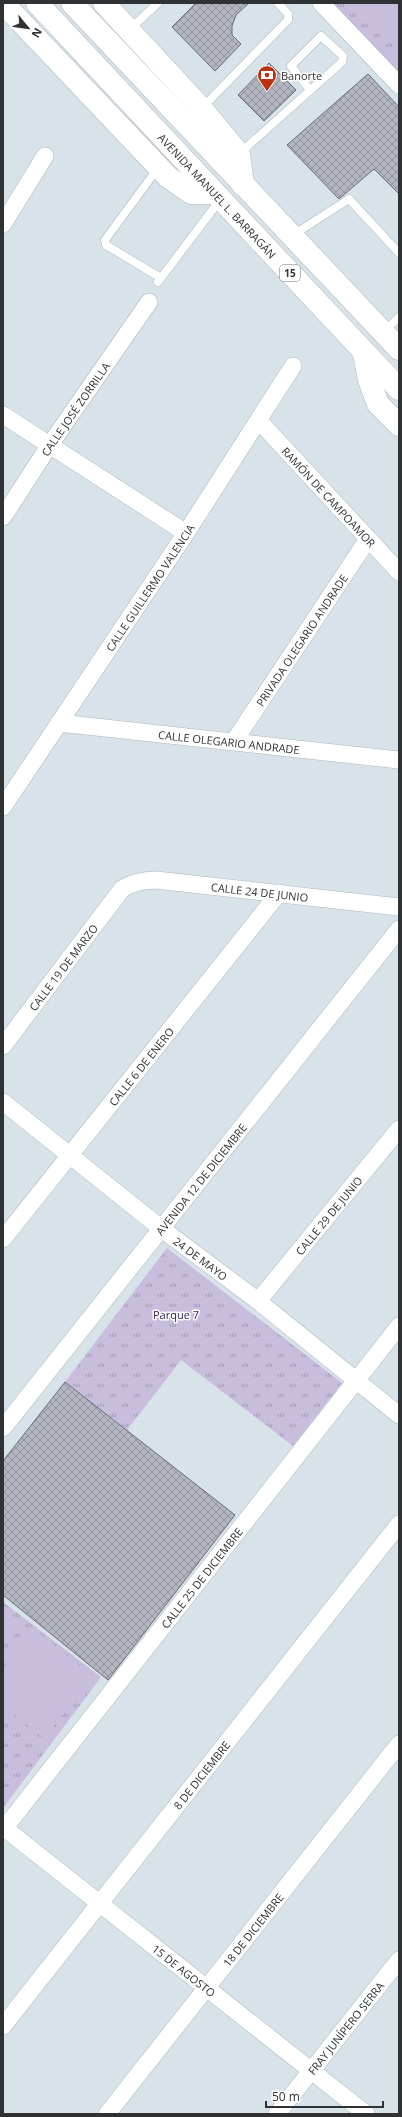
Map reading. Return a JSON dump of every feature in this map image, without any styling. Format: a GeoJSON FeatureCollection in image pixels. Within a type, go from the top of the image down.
{"type":"FeatureCollection","features":[{"type":"Feature","properties":{"kind":"main road"},"geometry":{"type":"LineString","coordinates":[[4,3],[159,167],[180,187],[191,193],[218,196]]}},
{"type":"Feature","properties":{"kind":"main road","name":"AVENIDA MANUEL L. BARRAGÁN"},"geometry":{"type":"LineString","coordinates":[[37,3],[399,389]]}},
{"type":"Feature","properties":{"kind":"main road","name":"15"},"geometry":{"type":"LineString","coordinates":[[72,3],[291,236],[391,335],[399,350]]}},
{"type":"Feature","properties":{"kind":"main road"},"geometry":{"type":"LineString","coordinates":[[104,3],[202,109],[239,154],[243,185]]}},
{"type":"Feature","properties":{"kind":"main road"},"geometry":{"type":"LineString","coordinates":[[364,353],[369,380],[378,404],[399,425]]}},
{"type":"Feature","properties":{"kind":"street"},"geometry":{"type":"LineString","coordinates":[[321,3],[399,85]]}},
{"type":"Feature","properties":{"kind":"street"},"geometry":{"type":"LineString","coordinates":[[3,224],[45,156]]}},
{"type":"Feature","properties":{"kind":"street","name":"CALLE JOSÉ ZORRILLA"},"geometry":{"type":"LineString","coordinates":[[3,517],[49,446],[149,302]]}},
{"type":"Feature","properties":{"kind":"street","name":"CALLE GUILLERMO VALENCIA"},"geometry":{"type":"LineString","coordinates":[[3,807],[186,533],[293,366]]}},
{"type":"Feature","properties":{"kind":"street"},"geometry":{"type":"LineString","coordinates":[[3,415],[186,533]]}},
{"type":"Feature","properties":{"kind":"street","name":"RAMÓN DE CAMPOAMOR"},"geometry":{"type":"LineString","coordinates":[[259,421],[368,539],[393,554],[399,572]]}},
{"type":"Feature","properties":{"kind":"street","name":"PRIVADA OLEGARIO ANDRADE"},"geometry":{"type":"LineString","coordinates":[[235,740],[368,539]]}},
{"type":"Feature","properties":{"kind":"street","name":"CALLE OLEGARIO ANDRADE"},"geometry":{"type":"LineString","coordinates":[[59,723],[235,740],[399,760]]}},
{"type":"Feature","properties":{"kind":"street","name":"CALLE 24 DE JUNIO"},"geometry":{"type":"LineString","coordinates":[[122,889],[143,880],[156,880],[399,908]]}},
{"type":"Feature","properties":{"kind":"street","name":"CALLE 19 DE MARZO"},"geometry":{"type":"LineString","coordinates":[[3,1046],[122,889]]}},
{"type":"Feature","properties":{"kind":"street","name":"CALLE 6 DE ENERO"},"geometry":{"type":"LineString","coordinates":[[3,1239],[279,893]]}},
{"type":"Feature","properties":{"kind":"street","name":"AVENIDA 12 DE DICIEMBRE"},"geometry":{"type":"LineString","coordinates":[[3,1428],[399,930]]}},
{"type":"Feature","properties":{"kind":"street","name":"24 DE MAYO"},"geometry":{"type":"LineString","coordinates":[[3,1102],[162,1229],[258,1301],[399,1415]]}},
{"type":"Feature","properties":{"kind":"street","name":"CALLE 29 DE JUNIO"},"geometry":{"type":"LineString","coordinates":[[258,1301],[399,1129]]}},
{"type":"Feature","properties":{"kind":"street","name":"CALLE 25 DE DICIEMBRE"},"geometry":{"type":"LineString","coordinates":[[4,1828],[399,1326]]}},
{"type":"Feature","properties":{"kind":"street","name":"8 DE DICIEMBRE"},"geometry":{"type":"LineString","coordinates":[[3,2026],[399,1524]]}},
{"type":"Feature","properties":{"kind":"street","name":"18 DE DICIEMBRE"},"geometry":{"type":"LineString","coordinates":[[107,2114],[399,1744]]}},
{"type":"Feature","properties":{"kind":"street","name":"15 DE AGOSTO"},"geometry":{"type":"LineString","coordinates":[[4,1828],[100,1902],[366,2114]]}},
{"type":"Feature","properties":{"kind":"street","name":"FRAY JUNÍPERO SERRA"},"geometry":{"type":"LineString","coordinates":[[277,2114],[399,1960]]}},
{"type":"Feature","properties":{"kind":"lane"},"geometry":{"type":"LineString","coordinates":[[129,30],[158,3]]}},
{"type":"Feature","properties":{"kind":"lane"},"geometry":{"type":"LineString","coordinates":[[202,109],[288,20],[288,14],[278,3]]}},
{"type":"Feature","properties":{"kind":"lane"},"geometry":{"type":"LineString","coordinates":[[239,154],[310,90],[343,59],[343,56],[321,36],[291,66],[310,90]]}},
{"type":"Feature","properties":{"kind":"lane"},"geometry":{"type":"LineString","coordinates":[[159,167],[105,240],[106,245],[160,280],[218,196]]}},
{"type":"Feature","properties":{"kind":"lane"},"geometry":{"type":"LineString","coordinates":[[291,236],[349,199],[399,253]]}},
{"type":"Feature","properties":{"kind":"lane"},"geometry":{"type":"LineString","coordinates":[[391,335],[399,317]]}},
{"type":"Feature","properties":{"kind":"green space"},"geometry":{"type":"Polygon","coordinates":[[[321,3],[399,3],[399,85],[321,3]]]}},
{"type":"Feature","properties":{"kind":"green space"},"geometry":{"type":"Polygon","coordinates":[[[354,3],[399,3],[399,51],[354,3]]]}},
{"type":"Feature","properties":{"kind":"green space","name":"Parque 7"},"geometry":{"type":"Polygon","coordinates":[[[167,1248],[342,1383],[293,1446],[181,1360],[127,1430],[65,1382],[167,1248]]]}},
{"type":"Feature","properties":{"kind":"green space"},"geometry":{"type":"Polygon","coordinates":[[[3,1602],[101,1677],[3,1808],[3,1602]]]}},
{"type":"Feature","properties":{"kind":"green space"},"geometry":{"type":"Polygon","coordinates":[[[3,1616],[16,1626],[3,1643],[3,1616]]]}},
{"type":"Feature","properties":{"kind":"green space"},"geometry":{"type":"Polygon","coordinates":[[[34,1629],[93,1676],[69,1706],[10,1660],[34,1629]]]}},
{"type":"Feature","properties":{"kind":"green space"},"geometry":{"type":"Polygon","coordinates":[[[9,1662],[68,1708],[44,1738],[3,1706],[3,1669],[9,1662]]]}},
{"type":"Feature","properties":{"kind":"building"},"geometry":{"type":"Polygon","coordinates":[[[196,3],[249,3],[236,15],[232,26],[232,35],[241,44],[215,71],[172,27],[196,3]]]}},
{"type":"Feature","properties":{"kind":"building","name":"Banorte"},"geometry":{"type":"Polygon","coordinates":[[[269,63],[296,90],[264,121],[238,95],[269,63]]]}},
{"type":"Feature","properties":{"kind":"building"},"geometry":{"type":"Polygon","coordinates":[[[368,74],[399,107],[399,194],[374,169],[339,199],[287,145],[368,74]]]}},
{"type":"Feature","properties":{"kind":"building"},"geometry":{"type":"Polygon","coordinates":[[[65,1382],[235,1515],[108,1680],[3,1595],[3,1461],[65,1382]]]}},
{"type":"Feature","properties":{"kind":"place","name":"Banorte"},"geometry":{"type":"Point","coordinates":[267,92]}}]}
